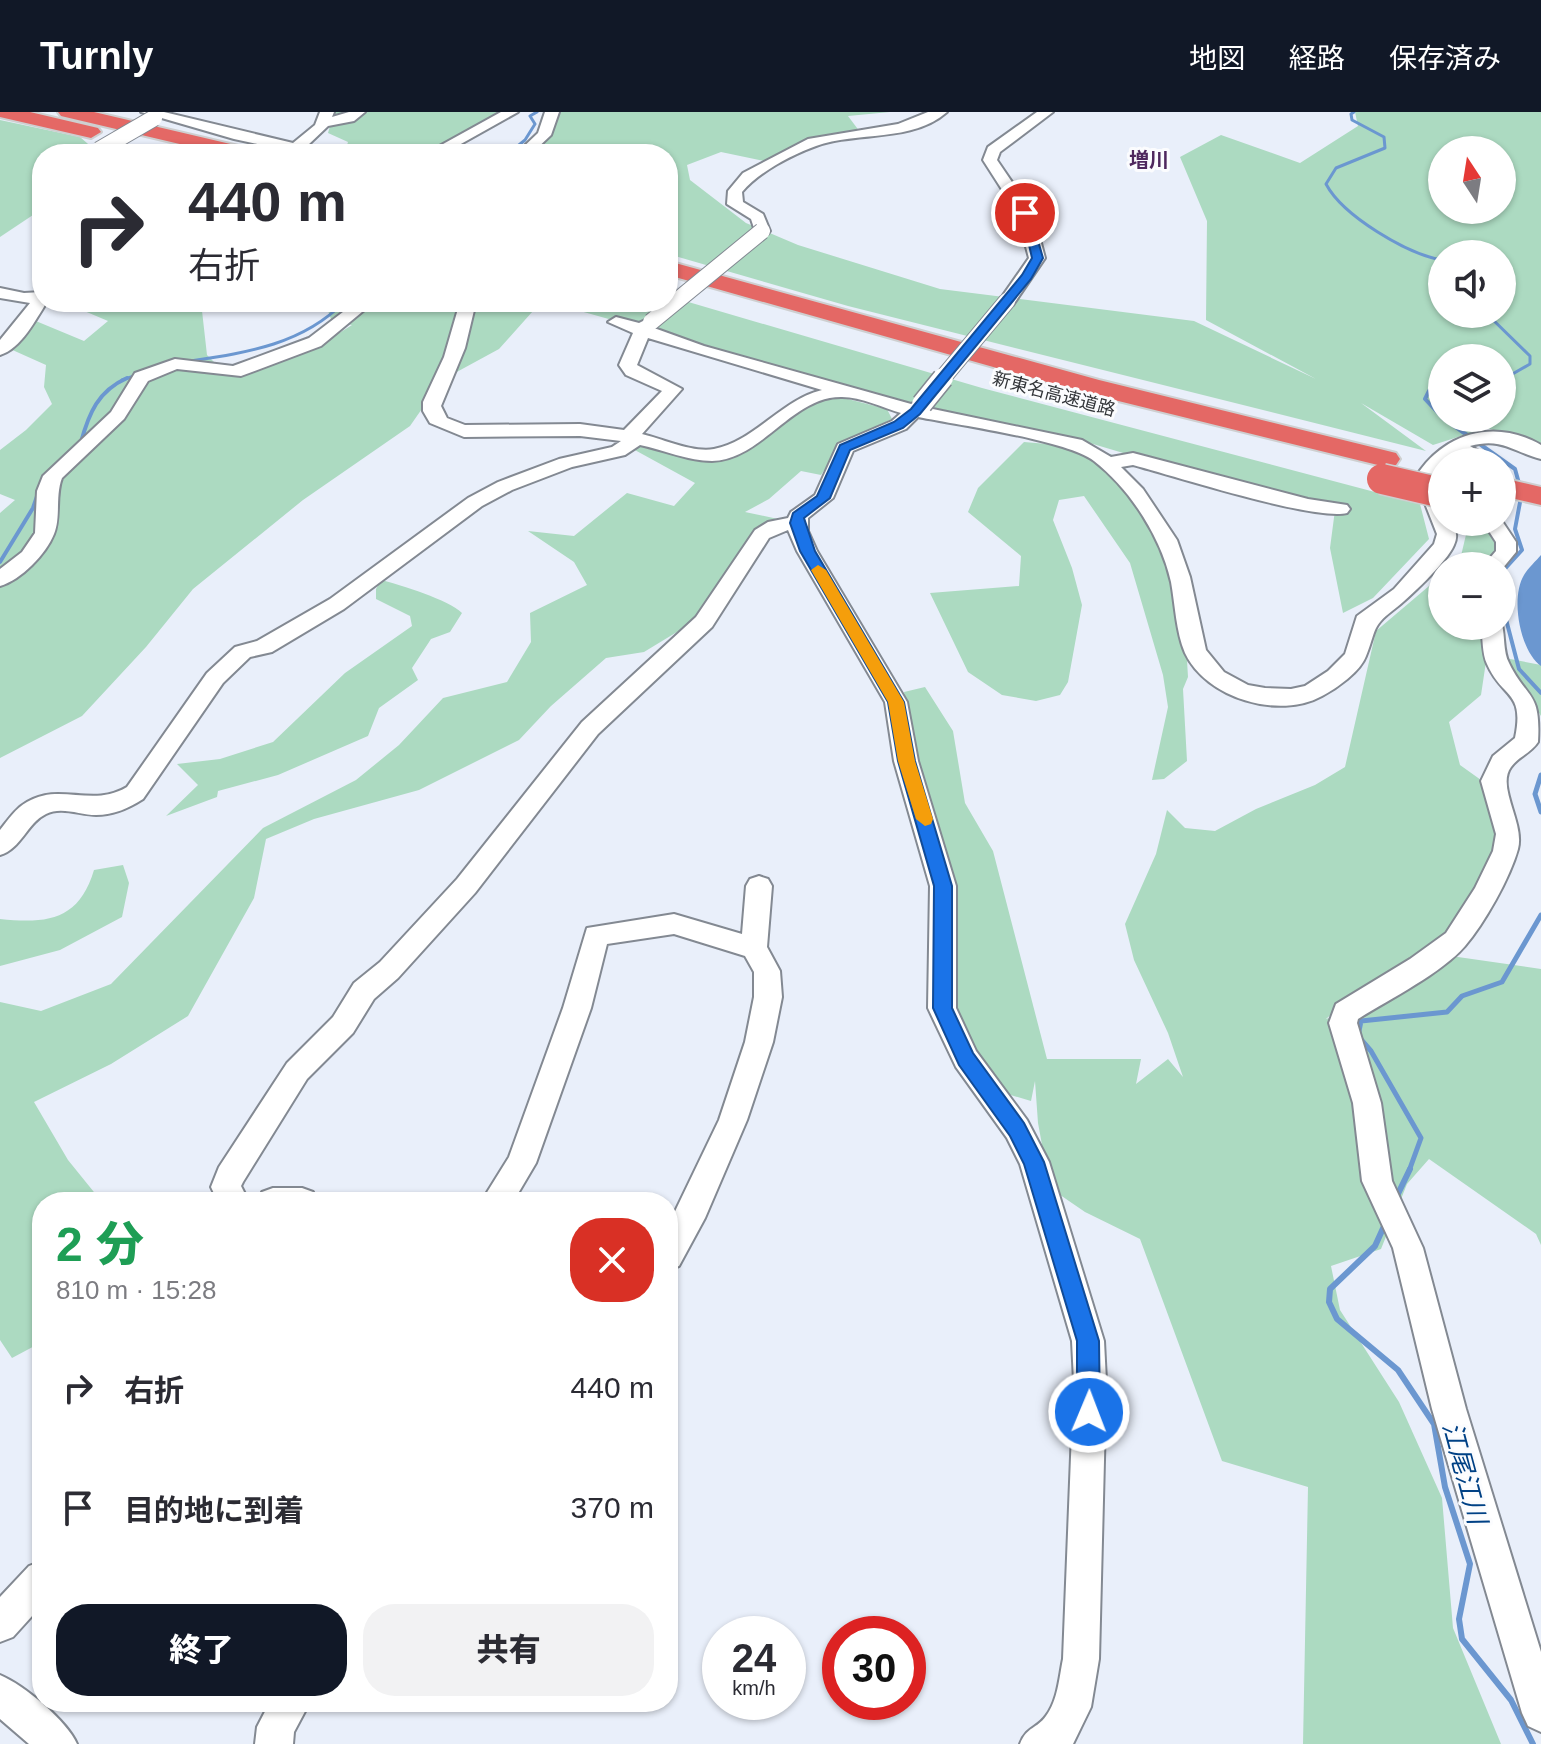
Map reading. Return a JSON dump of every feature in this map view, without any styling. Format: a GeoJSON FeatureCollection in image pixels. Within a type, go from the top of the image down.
{"type":"FeatureCollection","features":[{"type":"Feature","properties":{"kind":"highway"},"geometry":{"type":"LineString","coordinates":[[4,112],[65,118],[198,144]]}},
{"type":"Feature","properties":{"kind":"highway"},"geometry":{"type":"LineString","coordinates":[[65,118],[151,144]]}},
{"type":"Feature","properties":{"kind":"highway","name":"新東名高速道路"},"geometry":{"type":"LineString","coordinates":[[678,271],[1384,469],[1428,487]]}},
{"type":"Feature","properties":{"kind":"highway","name":"新東名高速道路"},"geometry":{"type":"LineString","coordinates":[[678,291],[1084,403],[1384,469],[1428,471]]}},
{"type":"Feature","properties":{"kind":"highway"},"geometry":{"type":"LineString","coordinates":[[1516,490],[1541,496]]}},
{"type":"Feature","properties":{"kind":"highway"},"geometry":{"type":"LineString","coordinates":[[1516,510],[1541,516]]}},
{"type":"Feature","properties":{"kind":"street"},"geometry":{"type":"LineString","coordinates":[[300,144],[326,117],[349,118],[358,112]]}},
{"type":"Feature","properties":{"kind":"street"},"geometry":{"type":"LineString","coordinates":[[451,144],[511,112]]}},
{"type":"Feature","properties":{"kind":"street"},"geometry":{"type":"LineString","coordinates":[[678,300],[762,231],[758,217],[735,204],[735,191],[748,176],[813,142],[901,128],[940,112]]}},
{"type":"Feature","properties":{"kind":"street"},"geometry":{"type":"LineString","coordinates":[[1039,1744],[1058,1733],[1072,1707],[1081,1659],[1090,1381],[1088,1341],[1034,1162],[1017,1129],[966,1059],[942,1008],[943,886],[906,761],[896,702],[807,551],[797,523],[798,516],[823,498],[845,448],[899,425],[918,408],[1007,301],[1037,258],[1025,213],[990,160],[993,150],[1046,112]]}},
{"type":"Feature","properties":{"kind":"street"},"geometry":{"type":"LineString","coordinates":[[108,144],[153,115],[262,144]]}},
{"type":"Feature","properties":{"kind":"street"},"geometry":{"type":"LineString","coordinates":[[534,144],[562,118]]}},
{"type":"Feature","properties":{"kind":"street"},"geometry":{"type":"LineString","coordinates":[[548,144],[562,118]]}},
{"type":"Feature","properties":{"kind":"street"},"geometry":{"type":"LineString","coordinates":[[0,293],[32,298]]}},
{"type":"Feature","properties":{"kind":"street"},"geometry":{"type":"LineString","coordinates":[[0,350],[20,330],[32,312]]}},
{"type":"Feature","properties":{"kind":"street"},"geometry":{"type":"LineString","coordinates":[[0,579],[29,556],[45,533],[47,491],[53,476],[118,415],[141,377],[175,364],[235,372],[315,342],[353,312]]}},
{"type":"Feature","properties":{"kind":"street"},"geometry":{"type":"LineString","coordinates":[[466,312],[458,347],[434,396],[431,409],[436,418],[447,426],[464,431],[580,430],[633,437],[699,454],[726,452],[741,446],[808,399],[843,391]]}},
{"type":"Feature","properties":{"kind":"street"},"geometry":{"type":"LineString","coordinates":[[664,312],[647,326],[628,365],[632,371],[685,369],[814,380],[843,391],[1075,444],[1107,463],[1136,493],[1167,540],[1180,577],[1195,651],[1216,677],[1242,691],[1265,696],[1291,697],[1312,692],[1336,676],[1355,657],[1365,621],[1401,594],[1444,546],[1447,534],[1425,478],[1431,464],[1456,447],[1482,436],[1502,435],[1529,444],[1541,453]]}},
{"type":"Feature","properties":{"kind":"street"},"geometry":{"type":"LineString","coordinates":[[616,322],[647,326],[685,369]]}},
{"type":"Feature","properties":{"kind":"street"},"geometry":{"type":"LineString","coordinates":[[0,846],[34,809],[46,804],[79,803],[105,808],[121,804],[135,793],[215,678],[231,661],[243,652],[264,647],[337,604],[475,502],[538,472],[618,451],[633,437],[685,369]]}},
{"type":"Feature","properties":{"kind":"street"},"geometry":{"type":"LineString","coordinates":[[1107,463],[1133,459],[1307,505],[1340,509]]}},
{"type":"Feature","properties":{"kind":"street"},"geometry":{"type":"LineString","coordinates":[[229,1192],[226,1187],[230,1176],[297,1071],[343,1025],[364,991],[389,970],[466,886],[590,728],[704,622],[762,534],[775,526],[797,523]]}},
{"type":"Feature","properties":{"kind":"street"},"geometry":{"type":"LineString","coordinates":[[1494,640],[1497,663],[1525,698],[1531,716],[1526,742],[1501,762],[1493,781],[1508,834],[1505,851],[1486,892],[1455,940],[1419,967],[1346,1012],[1343,1023],[1367,1103],[1377,1181],[1408,1248],[1449,1409],[1541,1713]]}},
{"type":"Feature","properties":{"kind":"street"},"geometry":{"type":"LineString","coordinates":[[678,1238],[733,1120],[759,1042],[768,997],[767,971],[754,948],[759,886]]}},
{"type":"Feature","properties":{"kind":"street"},"geometry":{"type":"LineString","coordinates":[[502,1192],[521,1163],[577,1008],[596,935],[674,924],[754,948]]}},
{"type":"Feature","properties":{"kind":"street"},"geometry":{"type":"LineString","coordinates":[[0,1624],[32,1590]]}},
{"type":"Feature","properties":{"kind":"street"},"geometry":{"type":"LineString","coordinates":[[0,1694],[58,1744]]}},
{"type":"Feature","properties":{"kind":"street"},"geometry":{"type":"LineString","coordinates":[[274,1744],[276,1727],[285,1712]]}},
{"type":"Feature","properties":{"kind":"green space"},"geometry":{"type":"Polygon","coordinates":[[[334,112],[521,112],[449,144],[347,144],[328,133],[334,112]]]}},
{"type":"Feature","properties":{"kind":"green space"},"geometry":{"type":"Polygon","coordinates":[[[560,112],[890,112],[848,116],[860,132],[813,142],[769,162],[721,152],[687,165],[690,180],[746,223],[798,245],[940,289],[1194,321],[1316,379],[1206,320],[1207,221],[1180,157],[1221,135],[1300,163],[1358,126],[1355,112],[1541,112],[1541,443],[1501,432],[1516,432],[1516,344],[1428,344],[1428,432],[1474,432],[1433,445],[1361,403],[1426,451],[848,306],[678,257],[678,144],[524,144],[560,112]]]}},
{"type":"Feature","properties":{"kind":"green space"},"geometry":{"type":"Polygon","coordinates":[[[0,120],[80,137],[88,144],[32,144],[32,216],[0,237],[0,120]]]}},
{"type":"Feature","properties":{"kind":"green space"},"geometry":{"type":"Polygon","coordinates":[[[678,299],[982,388],[1420,504],[1429,539],[1373,598],[1343,613],[1330,548],[1335,510],[1224,483],[1093,444],[923,407],[584,312],[678,312],[678,299]]]}},
{"type":"Feature","properties":{"kind":"green space"},"geometry":{"type":"Polygon","coordinates":[[[87,312],[202,312],[207,355],[226,374],[312,350],[352,325],[332,322],[328,312],[532,312],[499,349],[442,380],[410,426],[303,500],[193,589],[146,647],[82,716],[0,758],[0,513],[15,500],[0,494],[0,450],[52,404],[44,387],[46,365],[8,348],[31,319],[84,341],[108,321],[87,312]]]}},
{"type":"Feature","properties":{"kind":"green space"},"geometry":{"type":"Polygon","coordinates":[[[824,393],[887,409],[892,419],[844,441],[821,475],[801,471],[769,499],[745,512],[778,519],[753,536],[700,618],[644,652],[606,658],[551,706],[519,740],[419,790],[314,819],[266,839],[254,898],[188,1016],[111,1064],[34,1102],[68,1160],[94,1192],[32,1192],[32,1347],[12,1358],[0,1340],[0,1002],[41,1011],[111,984],[263,828],[356,780],[399,745],[443,698],[507,682],[531,642],[530,613],[587,585],[574,562],[528,531],[574,536],[627,493],[674,506],[695,483],[633,449],[636,444],[719,456],[824,393]]]}},
{"type":"Feature","properties":{"kind":"green space"},"geometry":{"type":"Polygon","coordinates":[[[1024,442],[1082,447],[1117,456],[1111,467],[1168,545],[1183,593],[1188,677],[1183,689],[1187,761],[1164,779],[1152,780],[1168,707],[1163,675],[1130,563],[1084,496],[1059,500],[1053,520],[1072,568],[1082,605],[1068,682],[1060,695],[1036,701],[1002,695],[968,672],[930,593],[1019,586],[1021,556],[968,512],[978,488],[1024,442]]]}},
{"type":"Feature","properties":{"kind":"green space"},"geometry":{"type":"Polygon","coordinates":[[[1466,536],[1491,536],[1497,549],[1495,552],[1462,552],[1466,536]]]}},
{"type":"Feature","properties":{"kind":"green space"},"geometry":{"type":"Polygon","coordinates":[[[381,580],[436,598],[462,613],[450,632],[431,639],[412,668],[418,680],[379,708],[368,736],[278,775],[218,791],[217,797],[166,816],[198,785],[177,764],[220,759],[273,742],[345,673],[412,626],[410,616],[376,599],[376,589],[381,580]]]}},
{"type":"Feature","properties":{"kind":"green space"},"geometry":{"type":"Polygon","coordinates":[[[1428,587],[1428,640],[1486,640],[1481,695],[1449,722],[1460,765],[1481,780],[1500,836],[1475,886],[1443,937],[1350,998],[1326,1019],[1373,1005],[1451,956],[1541,969],[1541,1245],[1536,1234],[1429,1159],[1407,1184],[1381,1249],[1331,1266],[1340,1310],[1399,1402],[1442,1498],[1453,1628],[1501,1744],[1303,1744],[1308,1487],[1222,1461],[1140,1239],[1085,1212],[1050,1188],[1038,1123],[1035,1081],[1031,1101],[1004,1093],[962,1036],[946,993],[904,692],[925,687],[953,731],[965,803],[993,851],[1047,1059],[1141,1059],[1136,1084],[1168,1059],[1183,1077],[1168,1033],[1134,960],[1125,924],[1156,854],[1167,810],[1185,828],[1215,831],[1256,809],[1315,785],[1345,767],[1376,631],[1428,587]]]}},
{"type":"Feature","properties":{"kind":"green space"},"geometry":{"type":"Polygon","coordinates":[[[1505,658],[1541,665],[1541,716],[1505,658]]]}},
{"type":"Feature","properties":{"kind":"green space"},"geometry":{"type":"Polygon","coordinates":[[[123,865],[129,883],[122,917],[60,950],[0,966],[0,919],[33,920],[59,915],[80,899],[94,870],[123,865]]]}},
{"type":"Feature","properties":{"kind":"water"},"geometry":{"type":"Polygon","coordinates":[[[1541,555],[1541,666],[1523,637],[1518,597],[1524,575],[1541,555]]]}},
{"type":"Feature","properties":{"kind":"waterway"},"geometry":{"type":"LineString","coordinates":[[520,144],[535,124],[530,116],[537,112]]}},
{"type":"Feature","properties":{"kind":"waterway","name":"江尾江川"},"geometry":{"type":"LineString","coordinates":[[1354,112],[1351,114],[1352,120],[1384,137],[1385,148],[1336,168],[1326,184],[1346,209],[1361,221],[1394,242],[1428,256]]}},
{"type":"Feature","properties":{"kind":"waterway"},"geometry":{"type":"LineString","coordinates":[[184,362],[270,345],[309,329],[333,312]]}},
{"type":"Feature","properties":{"kind":"waterway","name":"江尾江川"},"geometry":{"type":"LineString","coordinates":[[1501,328],[1530,356],[1530,364],[1516,372]]}},
{"type":"Feature","properties":{"kind":"waterway"},"geometry":{"type":"LineString","coordinates":[[125,379],[137,375]]}},
{"type":"Feature","properties":{"kind":"waterway"},"geometry":{"type":"LineString","coordinates":[[81,442],[96,404],[109,389],[125,379]]}},
{"type":"Feature","properties":{"kind":"waterway","name":"江尾江川"},"geometry":{"type":"LineString","coordinates":[[1428,393],[1425,399],[1428,402]]}},
{"type":"Feature","properties":{"kind":"waterway","name":"江尾江川"},"geometry":{"type":"LineString","coordinates":[[1463,432],[1515,469],[1520,487]]}},
{"type":"Feature","properties":{"kind":"waterway"},"geometry":{"type":"LineString","coordinates":[[0,562],[33,508],[43,479]]}},
{"type":"Feature","properties":{"kind":"waterway","name":"江尾江川"},"geometry":{"type":"LineString","coordinates":[[1516,557],[1522,550],[1515,529],[1521,497]]}},
{"type":"Feature","properties":{"kind":"waterway","name":"江尾江川"},"geometry":{"type":"LineString","coordinates":[[1511,640],[1519,669],[1541,693]]}},
{"type":"Feature","properties":{"kind":"waterway","name":"江尾江川"},"geometry":{"type":"LineString","coordinates":[[1541,775],[1535,794],[1541,812]]}},
{"type":"Feature","properties":{"kind":"waterway","name":"江尾江川"},"geometry":{"type":"LineString","coordinates":[[1409,1171],[1421,1138],[1371,1051],[1358,1036],[1361,1021],[1447,1012],[1462,996],[1502,982],[1541,915]]}},
{"type":"Feature","properties":{"kind":"waterway","name":"江尾江川"},"geometry":{"type":"LineString","coordinates":[[1395,1200],[1410,1169]]}},
{"type":"Feature","properties":{"kind":"waterway","name":"江尾江川"},"geometry":{"type":"LineString","coordinates":[[1385,1224],[1375,1246],[1330,1289],[1329,1302],[1337,1319],[1398,1370],[1434,1424],[1445,1487],[1470,1564],[1459,1619],[1462,1639],[1511,1700],[1533,1744]]}},
{"type":"Feature","properties":{"kind":"slow traffic"},"geometry":{"type":"LineString","coordinates":[[818,570],[896,702],[906,761],[925,819]]}},
{"type":"Feature","properties":{"kind":"district","name":"増川"},"geometry":{"type":"Point","coordinates":[1149,160]}},
{"type":"Feature","properties":{"kind":"route"},"geometry":{"type":"LineString","coordinates":[[1025,213],[1037,258],[1027,276],[915,411],[899,425],[845,448],[823,498],[798,516],[797,523],[807,551],[896,702],[906,761],[943,886],[942,1008],[966,1059],[1017,1129],[1034,1162],[1088,1341],[1089,1412]]}}]}
